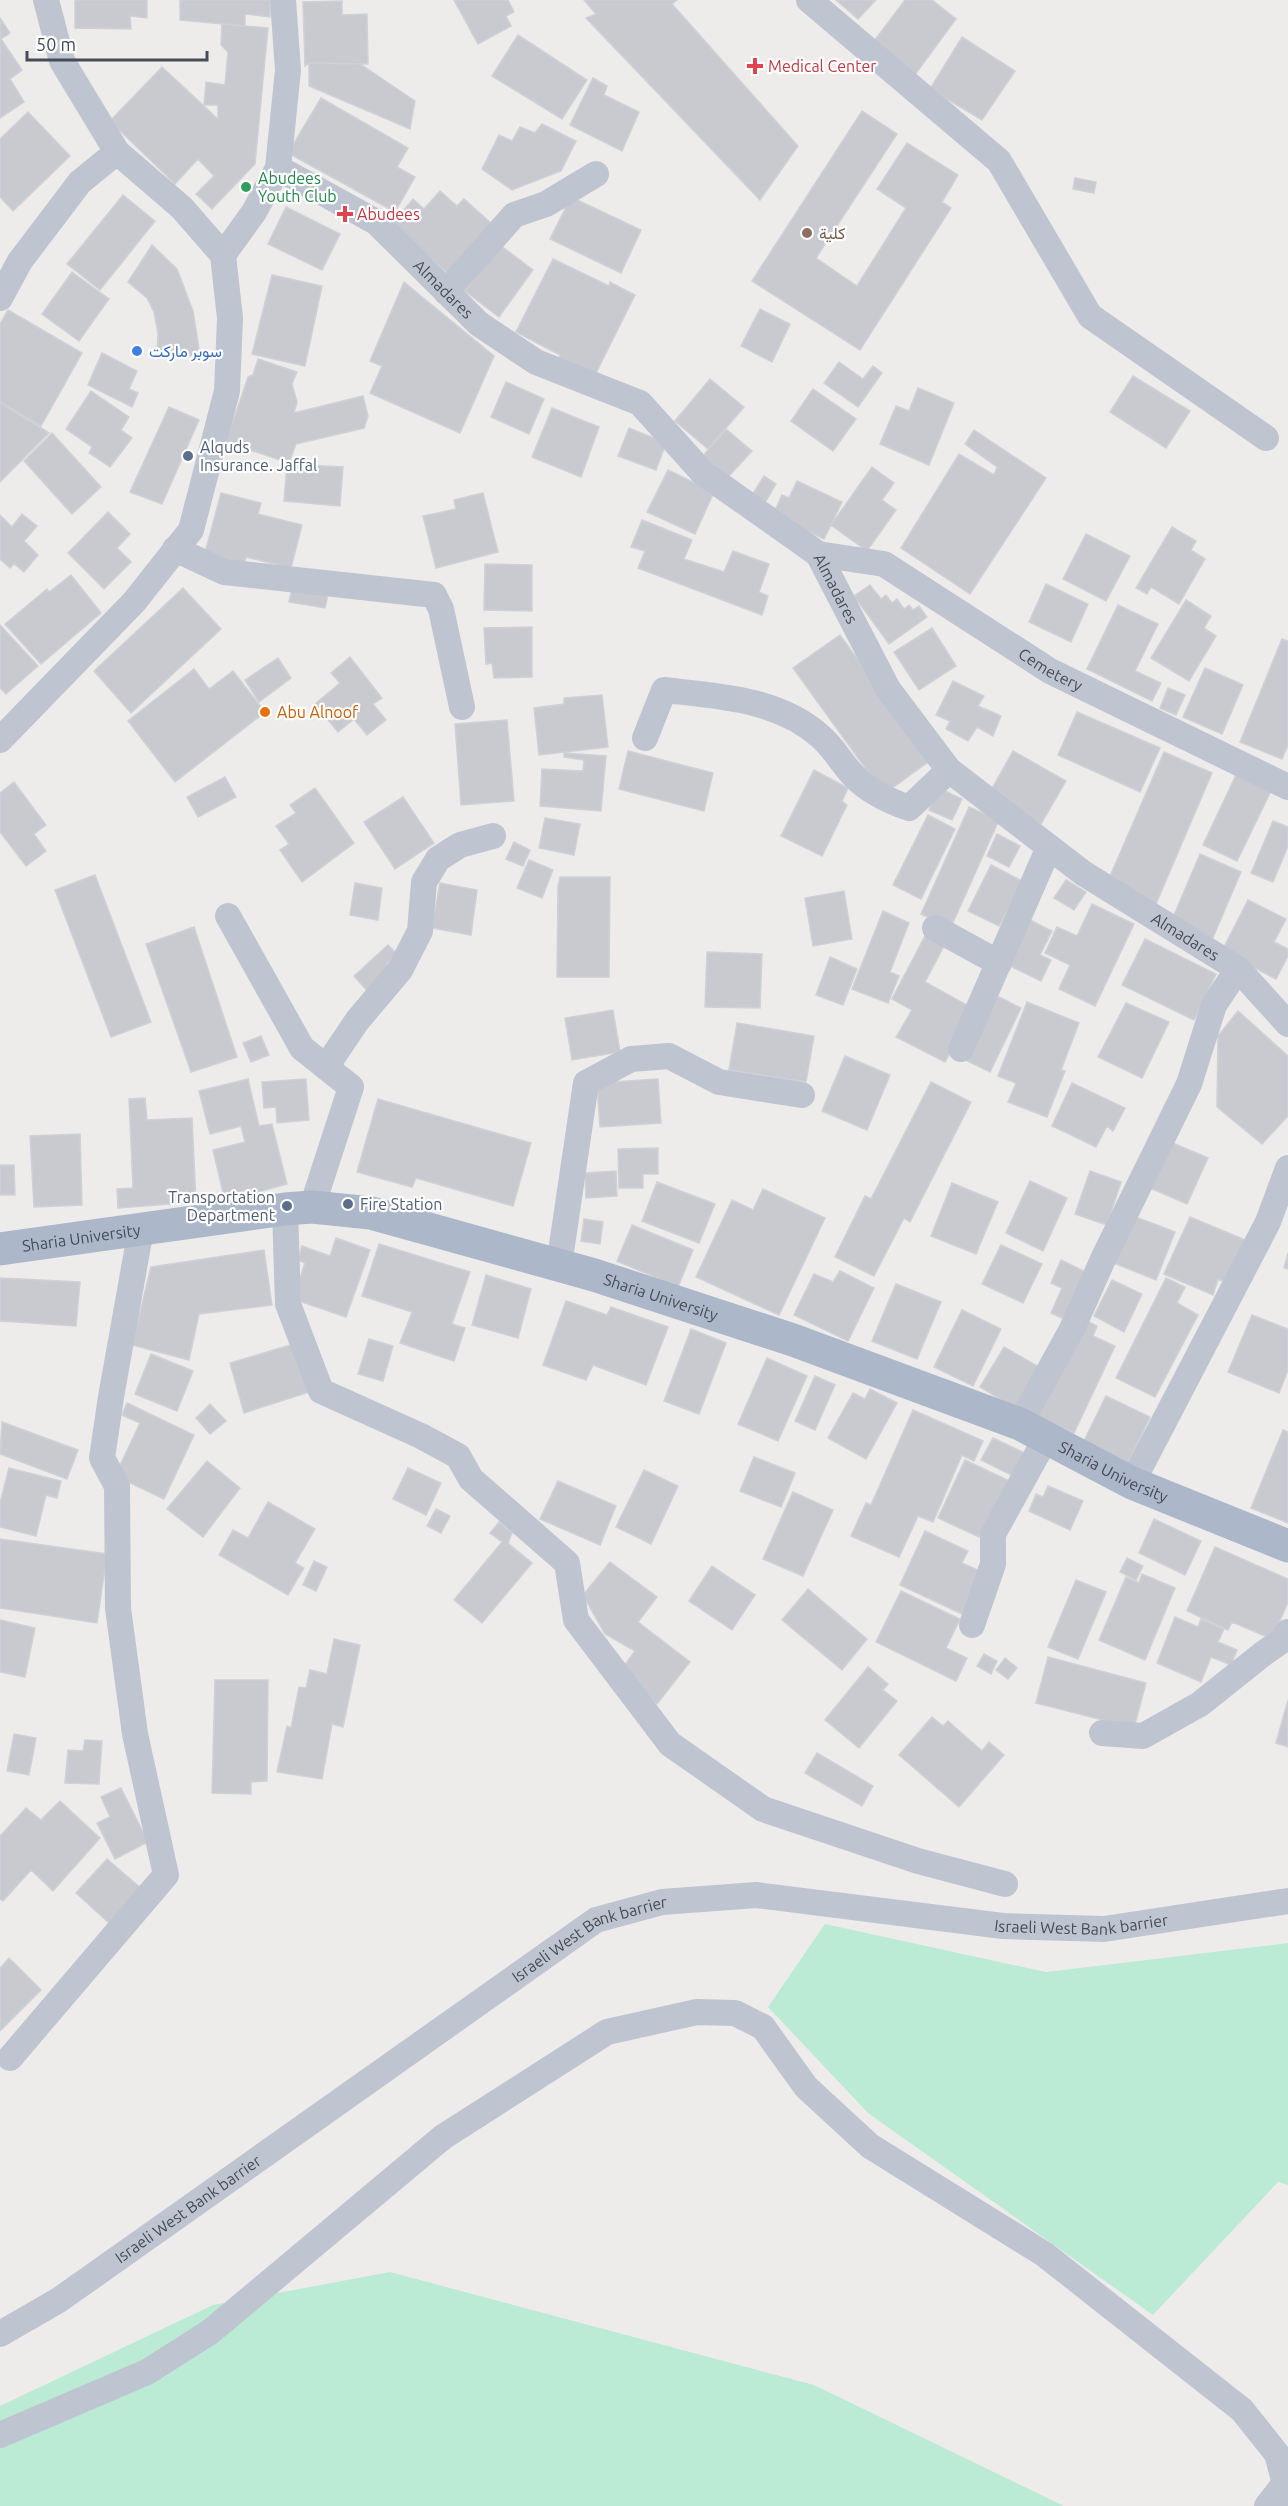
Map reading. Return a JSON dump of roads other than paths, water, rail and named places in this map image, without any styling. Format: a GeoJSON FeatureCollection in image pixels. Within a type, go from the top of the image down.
{"type":"FeatureCollection","features":[{"type":"Feature","properties":{"kind":"main road","name":"Sharia University"},"geometry":{"type":"LineString","coordinates":[[0,1249],[299,1208],[371,1213],[594,1275],[793,1340],[1033,1431],[1132,1483],[1288,1546]]}},
{"type":"Feature","properties":{"kind":"street"},"geometry":{"type":"LineString","coordinates":[[0,740],[134,602],[190,530],[226,391],[230,318],[223,255],[182,208],[117,152],[62,61],[46,0]]}},
{"type":"Feature","properties":{"kind":"street"},"geometry":{"type":"LineString","coordinates":[[223,255],[254,212],[278,168],[288,70],[283,0]]}},
{"type":"Feature","properties":{"kind":"street"},"geometry":{"type":"LineString","coordinates":[[809,0],[999,161],[1090,316],[1266,438]]}},
{"type":"Feature","properties":{"kind":"street"},"geometry":{"type":"LineString","coordinates":[[0,298],[20,261],[80,182],[117,152]]}},
{"type":"Feature","properties":{"kind":"street","name":"Almadares"},"geometry":{"type":"LineString","coordinates":[[278,168],[376,222],[479,324],[536,362],[640,403],[703,473],[818,554],[888,689],[949,770],[1083,873],[1238,969],[1288,1024]]}},
{"type":"Feature","properties":{"kind":"street"},"geometry":{"type":"LineString","coordinates":[[446,292],[514,215],[546,204],[596,174]]}},
{"type":"Feature","properties":{"kind":"street"},"geometry":{"type":"LineString","coordinates":[[176,549],[224,572],[394,589],[434,596],[441,609],[462,707]]}},
{"type":"Feature","properties":{"kind":"street","name":"Cemetery"},"geometry":{"type":"LineString","coordinates":[[818,554],[884,564],[1050,671],[1288,787]]}},
{"type":"Feature","properties":{"kind":"street"},"geometry":{"type":"LineString","coordinates":[[645,738],[664,690],[728,698],[788,713],[822,737],[855,778],[884,799],[909,808],[949,770]]}},
{"type":"Feature","properties":{"kind":"street"},"geometry":{"type":"LineString","coordinates":[[326,1067],[357,1021],[400,970],[420,931],[424,882],[438,859],[460,845],[493,836]]}},
{"type":"Feature","properties":{"kind":"street"},"geometry":{"type":"LineString","coordinates":[[961,1049],[1049,847]]}},
{"type":"Feature","properties":{"kind":"street"},"geometry":{"type":"LineString","coordinates":[[228,916],[302,1048],[351,1087],[299,1208],[288,1304],[321,1391],[421,1436],[458,1456],[471,1479],[567,1563],[576,1620],[670,1744],[763,1809],[918,1861],[1005,1884]]}},
{"type":"Feature","properties":{"kind":"street"},"geometry":{"type":"LineString","coordinates":[[935,928],[999,963]]}},
{"type":"Feature","properties":{"kind":"street"},"geometry":{"type":"LineString","coordinates":[[972,1624],[993,1564],[993,1534],[1072,1329],[1104,1257],[1189,1084],[1214,1005],[1238,969]]}},
{"type":"Feature","properties":{"kind":"street"},"geometry":{"type":"LineString","coordinates":[[559,1266],[586,1083],[631,1059],[669,1056],[719,1082],[802,1095]]}},
{"type":"Feature","properties":{"kind":"street"},"geometry":{"type":"LineString","coordinates":[[1132,1483],[1268,1222],[1288,1168]]}},
{"type":"Feature","properties":{"kind":"street"},"geometry":{"type":"LineString","coordinates":[[10,2058],[166,1875],[135,1734],[118,1608],[117,1486],[102,1458],[141,1229]]}},
{"type":"Feature","properties":{"kind":"street"},"geometry":{"type":"LineString","coordinates":[[1102,1733],[1143,1736],[1200,1704],[1283,1640],[1288,1632]]}},
{"type":"Feature","properties":{"kind":"street","name":"Israeli West Bank barrier"},"geometry":{"type":"LineString","coordinates":[[0,2334],[59,2300],[596,1920],[662,1902],[756,1895],[1003,1926],[1104,1929],[1288,1901]]}},
{"type":"Feature","properties":{"kind":"street"},"geometry":{"type":"LineString","coordinates":[[0,2435],[147,2372],[210,2332],[443,2138],[607,2032],[697,2012],[735,2013],[763,2027],[806,2087],[870,2146],[1044,2254],[1242,2410],[1277,2454],[1286,2489],[1267,2506]]}},
{"type":"Feature","properties":{"kind":"place","name":"Medical Center"},"geometry":{"type":"Point","coordinates":[755,66]}},
{"type":"Feature","properties":{"kind":"place","name":"Abudees Youth Club"},"geometry":{"type":"Point","coordinates":[246,187]}},
{"type":"Feature","properties":{"kind":"place","name":"Abudees"},"geometry":{"type":"Point","coordinates":[345,214]}},
{"type":"Feature","properties":{"kind":"place","name":"كلية"},"geometry":{"type":"Point","coordinates":[807,233]}},
{"type":"Feature","properties":{"kind":"place","name":"سوبر ماركت"},"geometry":{"type":"Point","coordinates":[137,351]}},
{"type":"Feature","properties":{"kind":"place","name":"Alquds Insurance. Jaffal"},"geometry":{"type":"Point","coordinates":[188,456]}},
{"type":"Feature","properties":{"kind":"place","name":"Abu Alnoof"},"geometry":{"type":"Point","coordinates":[265,712]}},
{"type":"Feature","properties":{"kind":"place","name":"Fire Station"},"geometry":{"type":"Point","coordinates":[348,1204]}},
{"type":"Feature","properties":{"kind":"place","name":"Transportation Department"},"geometry":{"type":"Point","coordinates":[287,1206]}}]}
